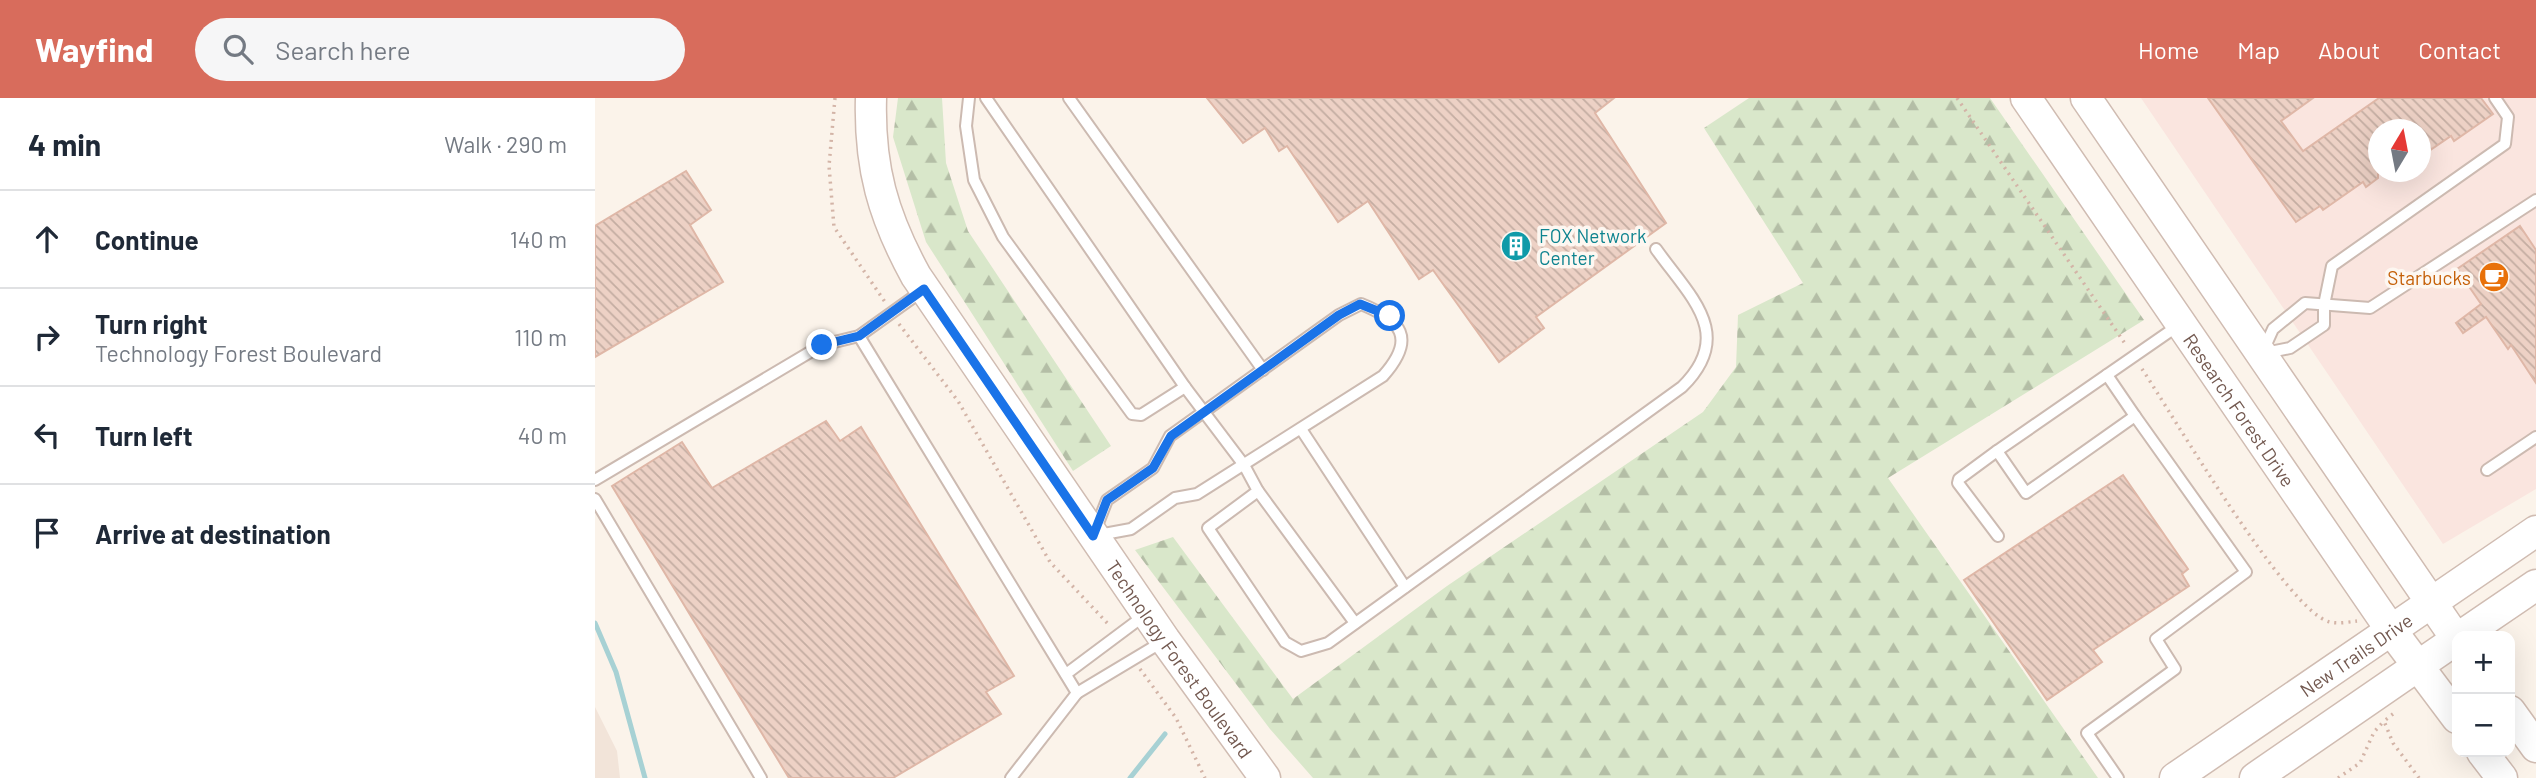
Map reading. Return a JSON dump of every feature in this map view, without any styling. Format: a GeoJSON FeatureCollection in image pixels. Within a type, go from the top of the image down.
{"type":"FeatureCollection","features":[{"type":"Feature","properties":{"kind":"street","name":"Technology Forest Boulevard"},"geometry":{"type":"LineString","coordinates":[[871,98],[877,188],[893,234],[924,289],[1165,640],[1265,778]]}},
{"type":"Feature","properties":{"kind":"street","name":"Research Forest Drive"},"geometry":{"type":"LineString","coordinates":[[2026,98],[2391,630],[2452,711]]}},
{"type":"Feature","properties":{"kind":"street"},"geometry":{"type":"LineString","coordinates":[[2086,98],[2430,603],[2452,631]]}},
{"type":"Feature","properties":{"kind":"street","name":"New Trails Drive"},"geometry":{"type":"LineString","coordinates":[[2175,778],[2536,531]]}},
{"type":"Feature","properties":{"kind":"street"},"geometry":{"type":"LineString","coordinates":[[2470,631],[2536,585]]}},
{"type":"Feature","properties":{"kind":"street"},"geometry":{"type":"LineString","coordinates":[[2255,778],[2452,643]]}},
{"type":"Feature","properties":{"kind":"street"},"geometry":{"type":"LineString","coordinates":[[2515,718],[2536,747]]}},
{"type":"Feature","properties":{"kind":"street"},"geometry":{"type":"LineString","coordinates":[[2486,757],[2502,778]]}},
{"type":"Feature","properties":{"kind":"lane"},"geometry":{"type":"LineString","coordinates":[[969,98],[966,126],[974,180],[1003,237],[1132,414],[1141,415],[1185,387]]}},
{"type":"Feature","properties":{"kind":"lane"},"geometry":{"type":"LineString","coordinates":[[986,98],[1203,413],[1244,466],[1258,491],[1355,623]]}},
{"type":"Feature","properties":{"kind":"lane"},"geometry":{"type":"LineString","coordinates":[[1069,98],[1263,370]]}},
{"type":"Feature","properties":{"kind":"lane"},"geometry":{"type":"LineString","coordinates":[[2262,354],[2290,348],[2324,326],[2324,305],[2332,266],[2505,144],[2508,117],[2495,98]]}},
{"type":"Feature","properties":{"kind":"lane"},"geometry":{"type":"LineString","coordinates":[[2262,354],[2273,329],[2305,303],[2370,307],[2413,283],[2536,200]]}},
{"type":"Feature","properties":{"kind":"lane"},"geometry":{"type":"LineString","coordinates":[[1258,491],[1207,528],[1285,642],[1301,651],[1328,643],[1682,387],[1701,369],[1709,343],[1702,314],[1656,249]]}},
{"type":"Feature","properties":{"kind":"lane"},"geometry":{"type":"LineString","coordinates":[[595,480],[822,345],[859,336],[924,289]]}},
{"type":"Feature","properties":{"kind":"lane"},"geometry":{"type":"LineString","coordinates":[[1360,304],[1390,316],[1401,333],[1399,358],[1383,376],[1197,494],[1175,498],[1132,530],[1093,536],[1107,500],[1153,468],[1171,436],[1203,413],[1360,304]]}},
{"type":"Feature","properties":{"kind":"lane"},"geometry":{"type":"LineString","coordinates":[[1998,536],[1958,483],[1959,479],[1997,450],[2182,324]]}},
{"type":"Feature","properties":{"kind":"lane"},"geometry":{"type":"LineString","coordinates":[[859,336],[1077,693]]}},
{"type":"Feature","properties":{"kind":"lane"},"geometry":{"type":"LineString","coordinates":[[2107,375],[2246,572],[2157,639],[2175,669],[2087,733],[2118,778]]}},
{"type":"Feature","properties":{"kind":"lane"},"geometry":{"type":"LineString","coordinates":[[1997,450],[2026,493],[2135,416]]}},
{"type":"Feature","properties":{"kind":"lane"},"geometry":{"type":"LineString","coordinates":[[1301,429],[1405,587]]}},
{"type":"Feature","properties":{"kind":"lane"},"geometry":{"type":"LineString","coordinates":[[2487,470],[2536,437]]}},
{"type":"Feature","properties":{"kind":"lane"},"geometry":{"type":"LineString","coordinates":[[595,499],[761,778]]}},
{"type":"Feature","properties":{"kind":"lane"},"geometry":{"type":"LineString","coordinates":[[1066,674],[1147,614]]}},
{"type":"Feature","properties":{"kind":"lane"},"geometry":{"type":"LineString","coordinates":[[1011,778],[1077,693],[1165,640]]}},
{"type":"Feature","properties":{"kind":"path"},"geometry":{"type":"LineString","coordinates":[[835,98],[829,166],[834,227],[891,313],[958,401],[1050,562],[1117,636]]}},
{"type":"Feature","properties":{"kind":"path"},"geometry":{"type":"LineString","coordinates":[[1957,98],[2187,436],[2217,490],[2307,608],[2329,622],[2363,621]]}},
{"type":"Feature","properties":{"kind":"path"},"geometry":{"type":"LineString","coordinates":[[1133,659],[1177,718],[1205,778]]}},
{"type":"Feature","properties":{"kind":"path"},"geometry":{"type":"LineString","coordinates":[[2338,778],[2360,763],[2374,732],[2394,713]]}},
{"type":"Feature","properties":{"kind":"path"},"geometry":{"type":"LineString","coordinates":[[2384,721],[2393,743],[2419,778]]}},
{"type":"Feature","properties":{"kind":"shaded area"},"geometry":{"type":"Polygon","coordinates":[[[2141,98],[2536,98],[2536,489],[2443,544],[2141,98]]]}},
{"type":"Feature","properties":{"kind":"shaded area"},"geometry":{"type":"Polygon","coordinates":[[[595,707],[617,751],[620,778],[595,778],[595,707]]]}},
{"type":"Feature","properties":{"kind":"green space"},"geometry":{"type":"Polygon","coordinates":[[[898,98],[942,98],[946,163],[968,231],[1111,446],[1073,471],[926,242],[893,137],[898,98]]]}},
{"type":"Feature","properties":{"kind":"green space"},"geometry":{"type":"Polygon","coordinates":[[[1749,98],[1990,98],[2144,320],[1888,478],[2098,778],[1313,778],[1270,729],[1135,550],[1173,537],[1293,699],[1447,586],[1703,412],[1736,367],[1738,315],[1803,283],[1704,128],[1749,98]]]}},
{"type":"Feature","properties":{"kind":"building","name":"FOX Network Center"},"geometry":{"type":"Polygon","coordinates":[[[1207,98],[1614,98],[1595,113],[1666,223],[1536,317],[1544,328],[1499,362],[1433,270],[1419,279],[1368,201],[1338,222],[1287,146],[1279,151],[1265,128],[1243,143],[1207,98]]]}},
{"type":"Feature","properties":{"kind":"building"},"geometry":{"type":"Polygon","coordinates":[[[2208,98],[2313,98],[2281,121],[2303,151],[2379,98],[2481,98],[2493,114],[2454,141],[2451,136],[2431,150],[2431,119],[2368,119],[2368,182],[2373,182],[2366,187],[2363,182],[2323,210],[2320,206],[2296,222],[2208,98]]]}},
{"type":"Feature","properties":{"kind":"building"},"geometry":{"type":"Polygon","coordinates":[[[686,171],[711,210],[690,225],[723,282],[595,357],[595,226],[686,171]]]}},
{"type":"Feature","properties":{"kind":"building"},"geometry":{"type":"Polygon","coordinates":[[[2520,226],[2536,250],[2536,383],[2511,345],[2508,349],[2486,317],[2463,333],[2456,323],[2481,304],[2457,269],[2520,226]]]}},
{"type":"Feature","properties":{"kind":"building"},"geometry":{"type":"Polygon","coordinates":[[[826,421],[840,441],[861,427],[1014,676],[986,692],[1001,714],[893,778],[789,778],[612,486],[682,442],[712,488],[826,421]]]}},
{"type":"Feature","properties":{"kind":"building"},"geometry":{"type":"Polygon","coordinates":[[[2123,475],[2188,569],[2182,574],[2189,586],[2093,650],[2102,662],[2047,700],[1964,580],[2123,475]]]}},
{"type":"Feature","properties":{"kind":"waterway"},"geometry":{"type":"LineString","coordinates":[[595,623],[616,672],[645,778]]}},
{"type":"Feature","properties":{"kind":"waterway"},"geometry":{"type":"LineString","coordinates":[[1130,778],[1165,734]]}},
{"type":"Feature","properties":{"kind":"place","name":"FOX Network Center"},"geometry":{"type":"Point","coordinates":[1516,246]}},
{"type":"Feature","properties":{"kind":"place","name":"Starbucks"},"geometry":{"type":"Point","coordinates":[2494,277]}},
{"type":"Feature","properties":{"kind":"route"},"geometry":{"type":"LineString","coordinates":[[822,345],[859,336],[924,289],[1093,536],[1107,500],[1153,468],[1171,436],[1339,315],[1360,304],[1390,316]]}}]}
